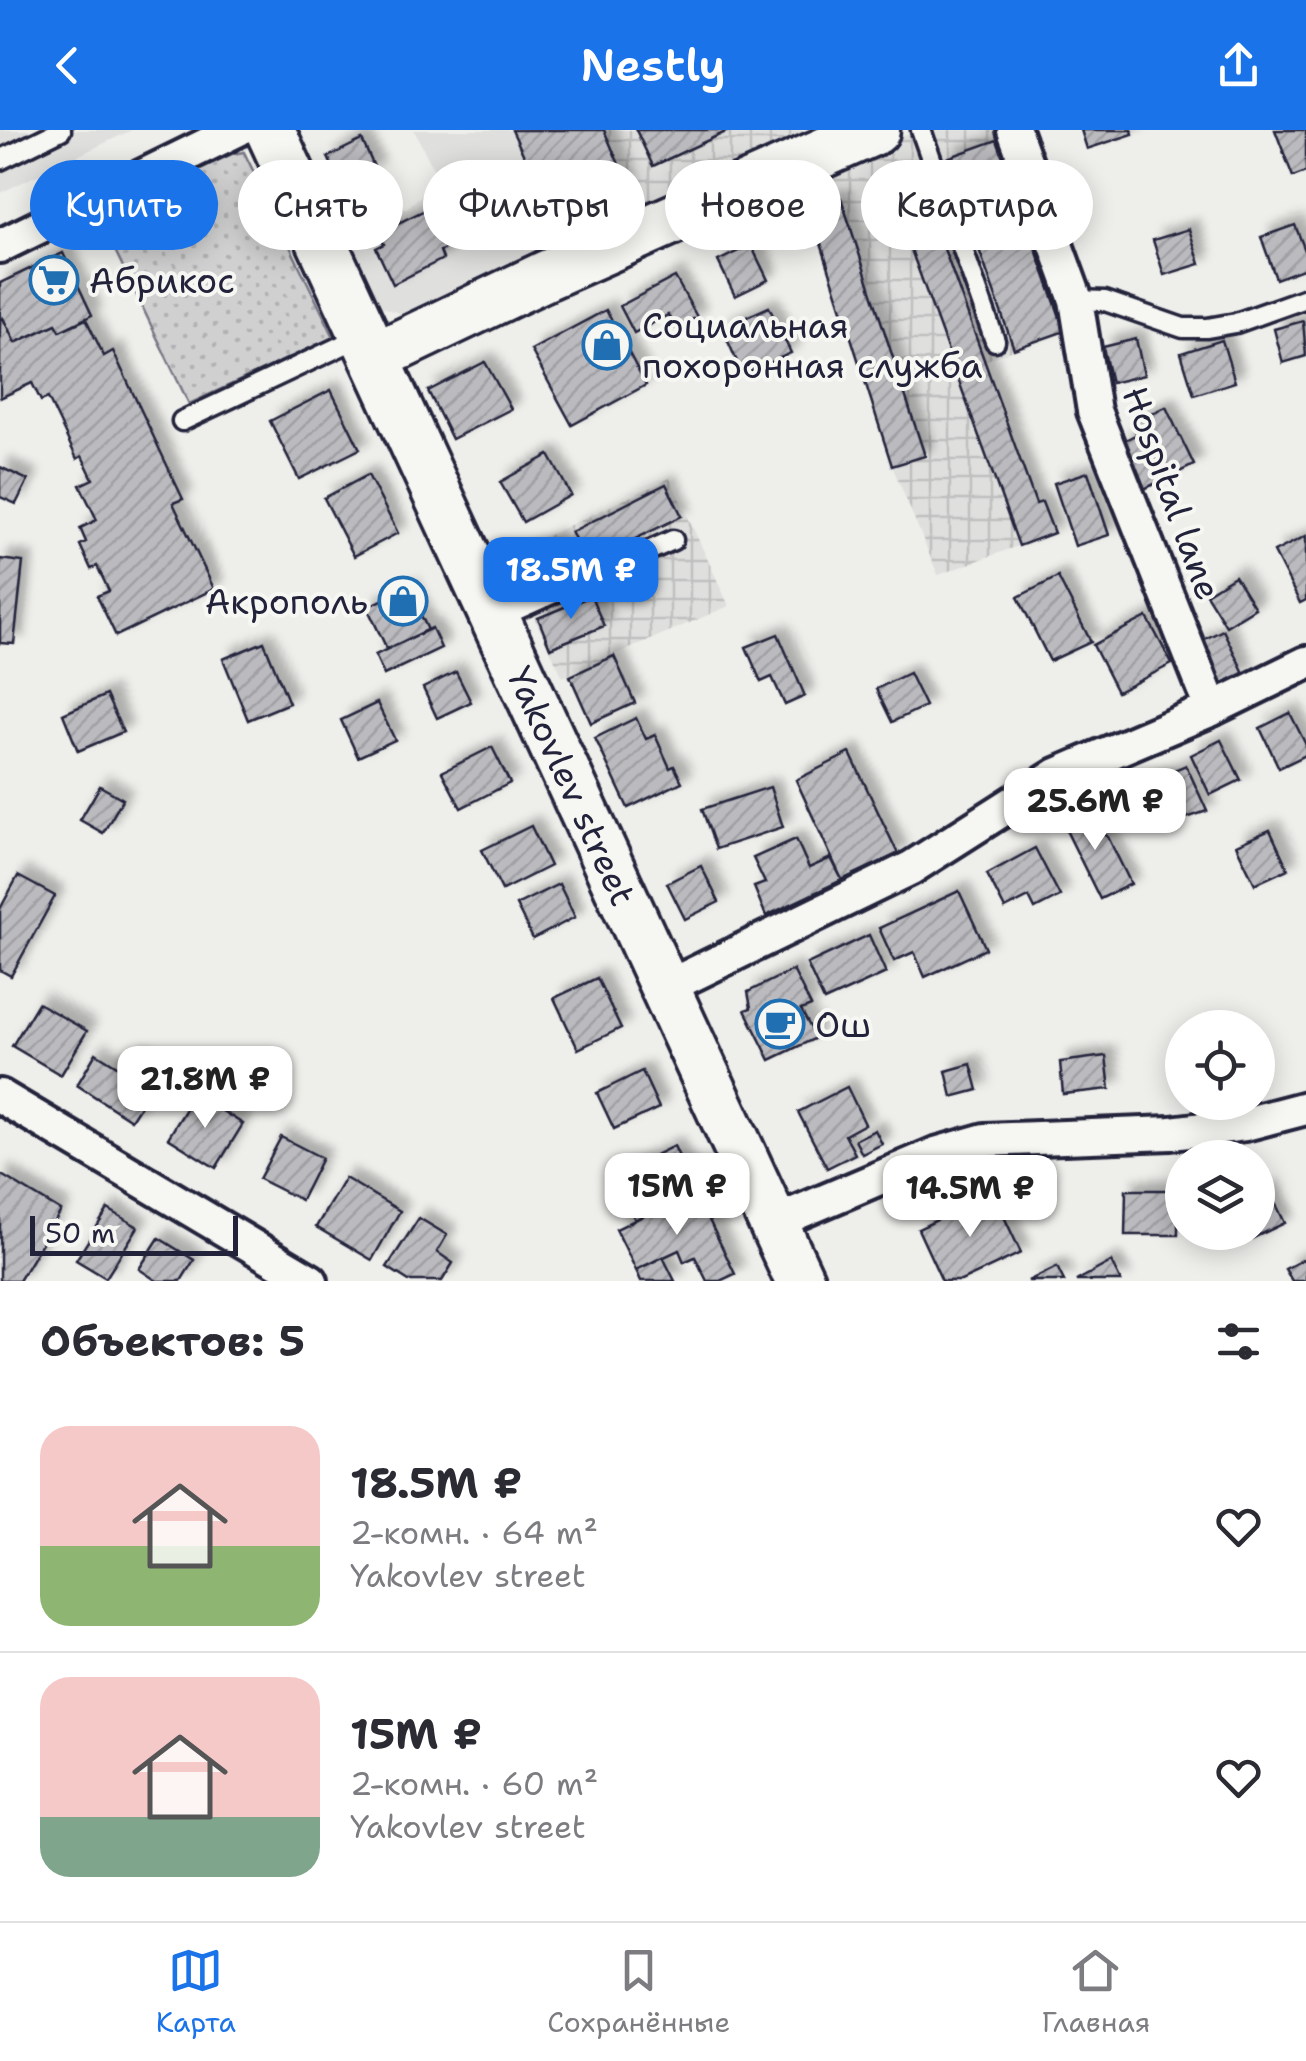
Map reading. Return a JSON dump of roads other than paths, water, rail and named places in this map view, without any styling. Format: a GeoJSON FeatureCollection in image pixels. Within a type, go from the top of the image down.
{"type":"FeatureCollection","features":[{"type":"Feature","properties":{"kind":"main road","name":"Yakovlev street"},"geometry":{"type":"LineString","coordinates":[[270,130],[800,1281]]}},
{"type":"Feature","properties":{"kind":"main road"},"geometry":{"type":"LineString","coordinates":[[370,346],[547,275],[875,130]]}},
{"type":"Feature","properties":{"kind":"street"},"geometry":{"type":"LineString","coordinates":[[2,239],[237,130]]}},
{"type":"Feature","properties":{"kind":"street","name":"Hospital lane"},"geometry":{"type":"LineString","coordinates":[[1014,130],[1076,300],[1094,411],[1212,709]]}},
{"type":"Feature","properties":{"kind":"street"},"geometry":{"type":"LineString","coordinates":[[666,988],[911,868],[1057,775],[1212,709],[1306,663]]}},
{"type":"Feature","properties":{"kind":"street"},"geometry":{"type":"LineString","coordinates":[[0,1096],[311,1281]]}},
{"type":"Feature","properties":{"kind":"street"},"geometry":{"type":"LineString","coordinates":[[774,1223],[936,1154],[986,1140],[1170,1132],[1245,1124],[1306,1108]]}},
{"type":"Feature","properties":{"kind":"lane"},"geometry":{"type":"LineString","coordinates":[[0,160],[61,130]]}},
{"type":"Feature","properties":{"kind":"lane"},"geometry":{"type":"LineString","coordinates":[[921,130],[995,341]]}},
{"type":"Feature","properties":{"kind":"lane"},"geometry":{"type":"LineString","coordinates":[[1076,300],[1105,301],[1183,328],[1236,323],[1306,298]]}},
{"type":"Feature","properties":{"kind":"lane"},"geometry":{"type":"LineString","coordinates":[[182,421],[370,346]]}},
{"type":"Feature","properties":{"kind":"lane"},"geometry":{"type":"LineString","coordinates":[[495,619],[673,540]]}},
{"type":"Feature","properties":{"kind":"place","name":"Абрикос"},"geometry":{"type":"Point","coordinates":[54,280]}},
{"type":"Feature","properties":{"kind":"place","name":"Социальная похоронная служба"},"geometry":{"type":"Point","coordinates":[607,345]}},
{"type":"Feature","properties":{"kind":"place","name":"Акрополь"},"geometry":{"type":"Point","coordinates":[403,601]}},
{"type":"Feature","properties":{"kind":"place","name":"Ош"},"geometry":{"type":"Point","coordinates":[780,1024]}}]}
